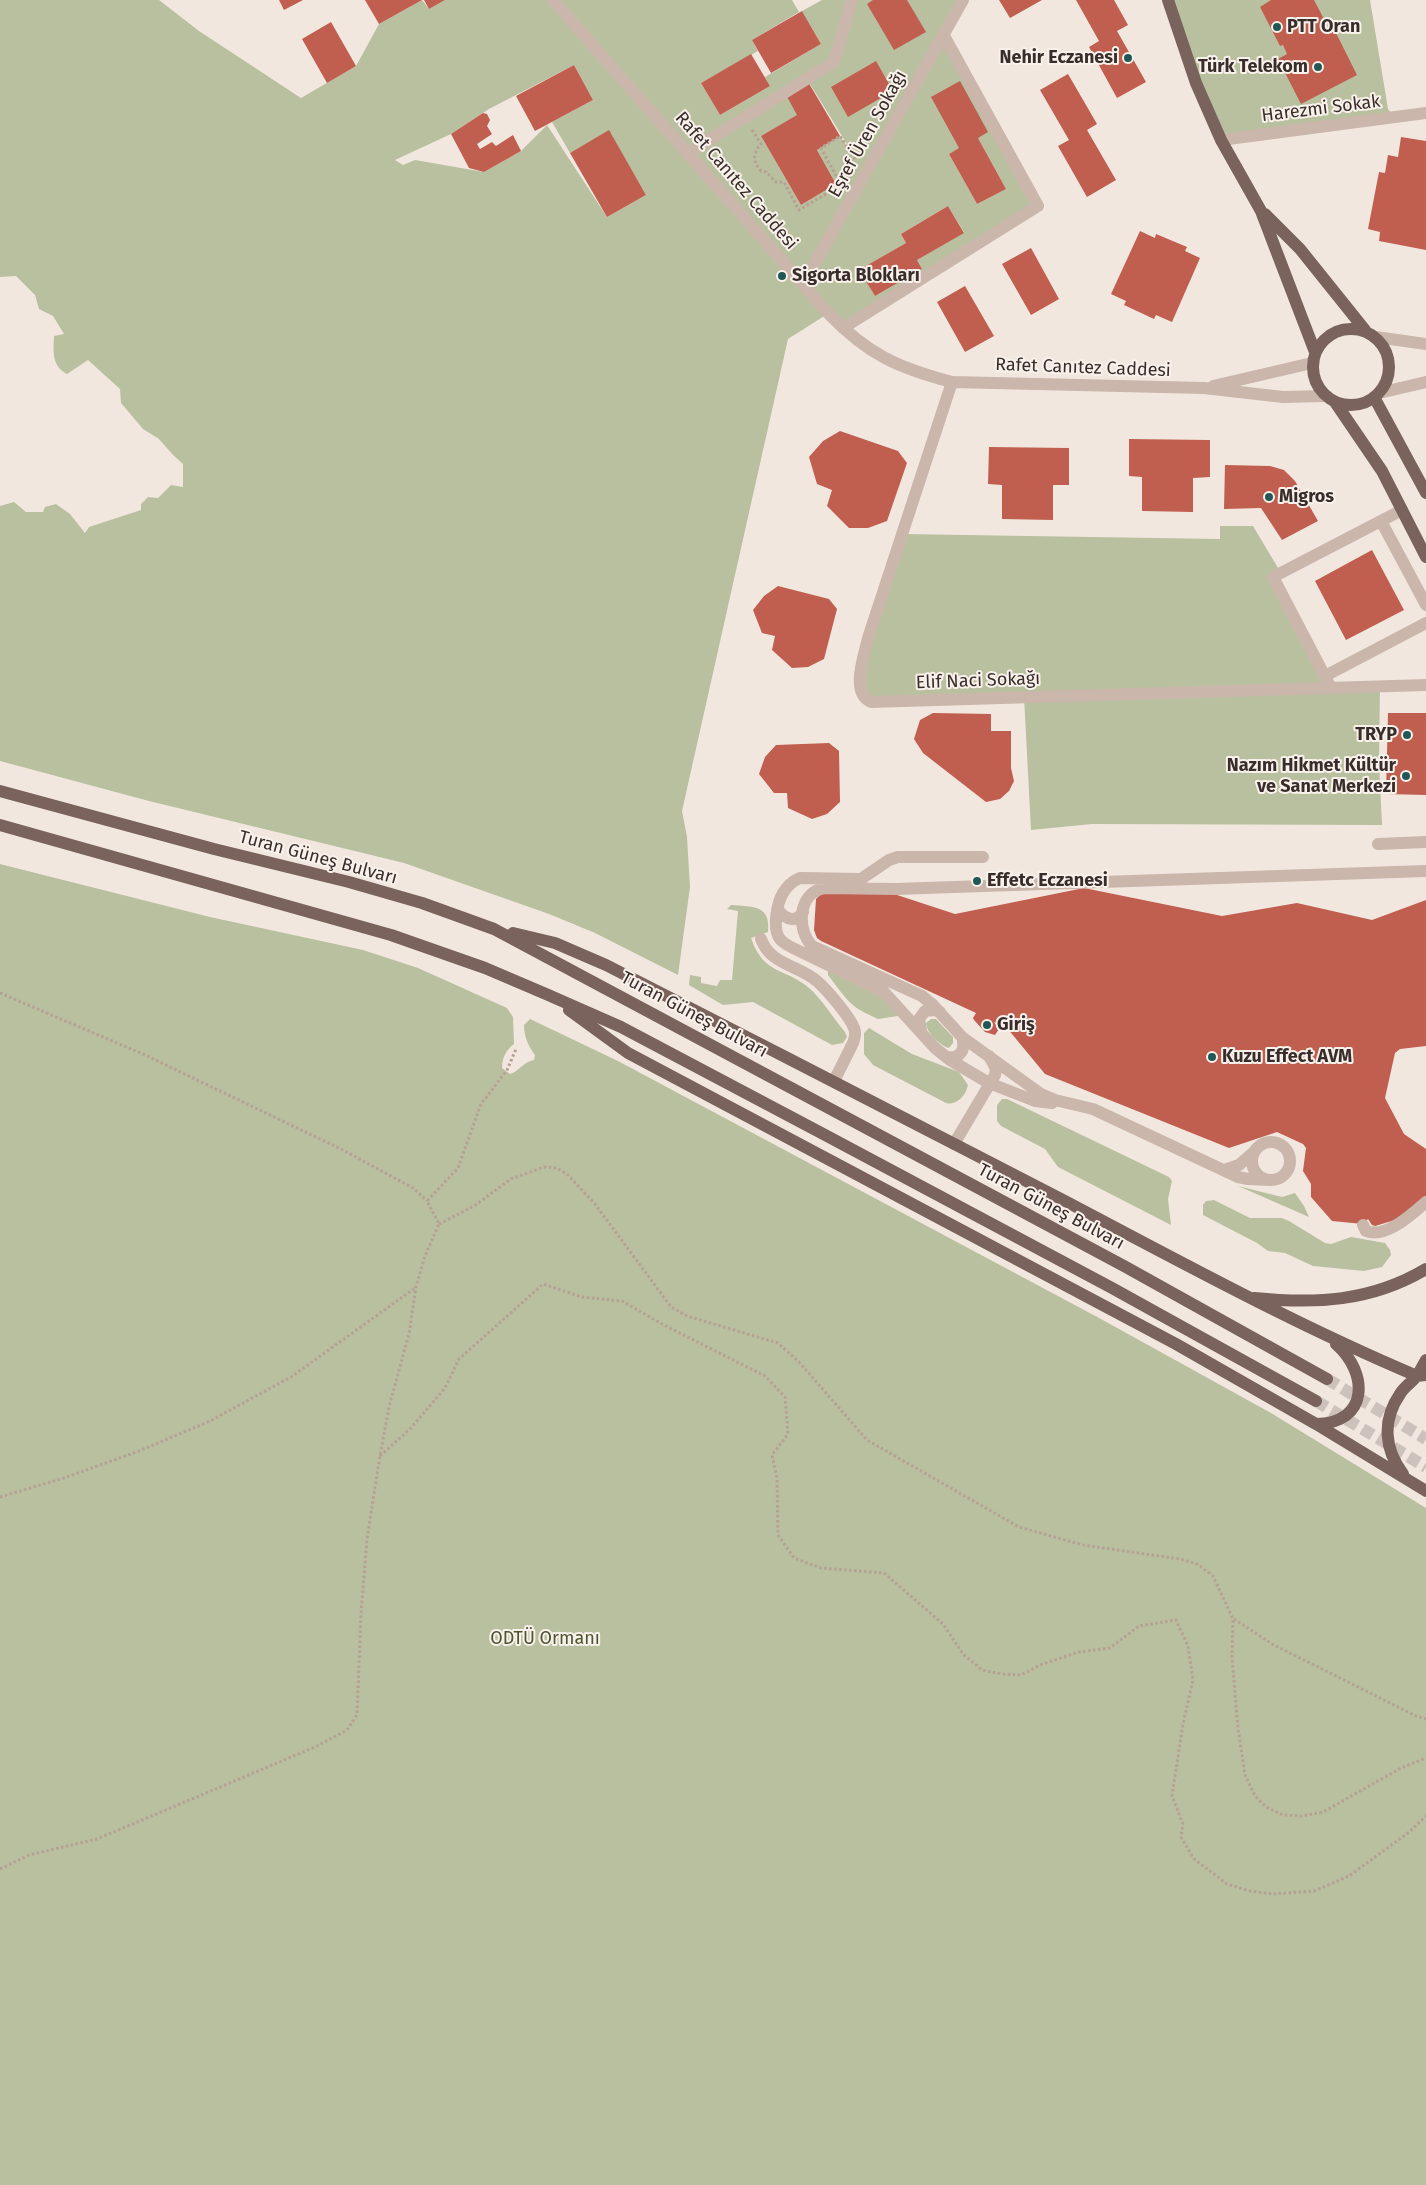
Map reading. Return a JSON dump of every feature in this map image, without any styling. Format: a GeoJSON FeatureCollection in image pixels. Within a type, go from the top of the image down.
{"type":"FeatureCollection","features":[{"type":"Feature","properties":{"kind":"main road"},"geometry":{"type":"LineString","coordinates":[[1168,0],[1196,83],[1222,140],[1261,211],[1314,358]]}},
{"type":"Feature","properties":{"kind":"main road"},"geometry":{"type":"LineString","coordinates":[[1261,211],[1300,250],[1370,334],[1384,347],[1389,359],[1389,372],[1385,385],[1377,395],[1357,404],[1346,405],[1331,399]]}},
{"type":"Feature","properties":{"kind":"main road"},"geometry":{"type":"LineString","coordinates":[[1370,334],[1355,328],[1336,331],[1320,343],[1314,358],[1313,376],[1318,386],[1331,399],[1382,471],[1426,557]]}},
{"type":"Feature","properties":{"kind":"main road"},"geometry":{"type":"LineString","coordinates":[[1377,395],[1426,494]]}},
{"type":"Feature","properties":{"kind":"main road","name":"Turan Güneş Bulvarı"},"geometry":{"type":"LineString","coordinates":[[0,791],[214,849],[349,882],[422,903],[494,929],[1124,1266],[1327,1380]]}},
{"type":"Feature","properties":{"kind":"main road"},"geometry":{"type":"LineString","coordinates":[[0,825],[391,934],[485,968],[546,994],[621,1027],[1112,1288],[1316,1401]]}},
{"type":"Feature","properties":{"kind":"main road"},"geometry":{"type":"LineString","coordinates":[[494,929],[554,943],[606,965],[834,1081],[1246,1298],[1328,1338],[1422,1375]]}},
{"type":"Feature","properties":{"kind":"main road"},"geometry":{"type":"LineString","coordinates":[[546,994],[628,1053],[1168,1340],[1316,1424],[1426,1490]]}},
{"type":"Feature","properties":{"kind":"main road"},"geometry":{"type":"LineString","coordinates":[[1246,1298],[1279,1301],[1335,1300],[1364,1295],[1390,1287],[1426,1269]]}},
{"type":"Feature","properties":{"kind":"main road"},"geometry":{"type":"LineString","coordinates":[[1316,1424],[1337,1420],[1348,1414],[1358,1401],[1360,1393],[1358,1379],[1352,1362],[1344,1351],[1328,1338]]}},
{"type":"Feature","properties":{"kind":"main road"},"geometry":{"type":"LineString","coordinates":[[1406,1478],[1397,1466],[1389,1448],[1387,1427],[1391,1411],[1399,1395],[1422,1375],[1426,1360]]}},
{"type":"Feature","properties":{"kind":"street","name":"Rafet Canıtez Caddesi"},"geometry":{"type":"LineString","coordinates":[[554,0],[842,328],[860,343],[887,360],[919,373],[952,382],[1204,388],[1282,397],[1331,399]]}},
{"type":"Feature","properties":{"kind":"street"},"geometry":{"type":"LineString","coordinates":[[688,153],[834,62],[852,0]]}},
{"type":"Feature","properties":{"kind":"street","name":"Eşref Üren Sokağı"},"geometry":{"type":"LineString","coordinates":[[803,284],[963,0]]}},
{"type":"Feature","properties":{"kind":"street"},"geometry":{"type":"LineString","coordinates":[[842,328],[1038,206],[943,34]]}},
{"type":"Feature","properties":{"kind":"street","name":"Harezmi Sokak"},"geometry":{"type":"LineString","coordinates":[[1222,140],[1426,113]]}},
{"type":"Feature","properties":{"kind":"street"},"geometry":{"type":"LineString","coordinates":[[1370,334],[1426,344]]}},
{"type":"Feature","properties":{"kind":"street","name":"Rafet Canıtez Caddesi"},"geometry":{"type":"LineString","coordinates":[[1204,388],[1314,358]]}},
{"type":"Feature","properties":{"kind":"street","name":"Elif Naci Sokağı"},"geometry":{"type":"LineString","coordinates":[[952,382],[868,638],[861,669],[860,686],[862,696],[866,700],[871,702],[1426,685]]}},
{"type":"Feature","properties":{"kind":"street"},"geometry":{"type":"LineString","coordinates":[[1377,395],[1426,382]]}},
{"type":"Feature","properties":{"kind":"street"},"geometry":{"type":"LineString","coordinates":[[1331,688],[1273,577],[1402,510]]}},
{"type":"Feature","properties":{"kind":"street"},"geometry":{"type":"LineString","coordinates":[[1381,521],[1426,605]]}},
{"type":"Feature","properties":{"kind":"street"},"geometry":{"type":"LineString","coordinates":[[1325,676],[1426,623]]}},
{"type":"Feature","properties":{"kind":"street"},"geometry":{"type":"LineString","coordinates":[[1378,844],[1426,842]]}},
{"type":"Feature","properties":{"kind":"street"},"geometry":{"type":"LineString","coordinates":[[983,857],[898,857],[889,860],[862,879],[800,878],[788,885],[783,892],[779,907],[777,932],[785,943],[884,992],[935,1048],[989,1082],[1034,1101],[1069,1103]]}},
{"type":"Feature","properties":{"kind":"street"},"geometry":{"type":"LineString","coordinates":[[779,907],[784,917],[791,920],[799,918],[811,893],[824,888],[896,889],[1426,871]]}},
{"type":"Feature","properties":{"kind":"street"},"geometry":{"type":"LineString","coordinates":[[779,907],[784,899],[791,896],[798,898],[803,909],[804,934],[812,946],[922,996],[940,1012],[962,1037],[1041,1094],[1055,1100],[1093,1109],[1224,1170],[1248,1180],[1270,1180],[1281,1177],[1286,1173],[1290,1162],[1287,1151],[1272,1142],[1265,1143],[1239,1165],[1224,1170]]}},
{"type":"Feature","properties":{"kind":"street"},"geometry":{"type":"LineString","coordinates":[[761,939],[766,950],[773,958],[818,982],[854,1027],[855,1038],[834,1081]]}},
{"type":"Feature","properties":{"kind":"street"},"geometry":{"type":"LineString","coordinates":[[921,1031],[919,1019],[925,1011],[934,1010],[940,1012]]}},
{"type":"Feature","properties":{"kind":"street"},"geometry":{"type":"LineString","coordinates":[[947,1057],[953,1058],[962,1053],[964,1048],[962,1037]]}},
{"type":"Feature","properties":{"kind":"street"},"geometry":{"type":"LineString","coordinates":[[954,1144],[989,1082],[995,1075],[996,1069],[987,1054]]}},
{"type":"Feature","properties":{"kind":"street"},"geometry":{"type":"LineString","coordinates":[[1255,1151],[1253,1157],[1254,1170],[1258,1175],[1270,1180]]}},
{"type":"Feature","properties":{"kind":"street"},"geometry":{"type":"LineString","coordinates":[[1363,1225],[1366,1231],[1372,1233],[1396,1226],[1426,1202]]}},
{"type":"Feature","properties":{"kind":"path"},"geometry":{"type":"LineString","coordinates":[[761,144],[754,154],[756,166],[761,171],[766,172],[776,182],[784,182],[799,210],[841,185],[821,148],[840,136],[865,174]]}},
{"type":"Feature","properties":{"kind":"path"},"geometry":{"type":"LineString","coordinates":[[0,994],[145,1056],[343,1150],[414,1188],[427,1201],[439,1224]]}},
{"type":"Feature","properties":{"kind":"path"},"geometry":{"type":"LineString","coordinates":[[427,1201],[458,1168],[481,1104],[507,1070],[516,1049]]}},
{"type":"Feature","properties":{"kind":"path"},"geometry":{"type":"LineString","coordinates":[[0,1869],[29,1855],[97,1839],[315,1748],[347,1730],[357,1715],[366,1539],[388,1407],[409,1334],[416,1287],[425,1256],[439,1224],[474,1206],[511,1179],[544,1167],[557,1168],[568,1175],[595,1204],[671,1307],[687,1316],[778,1343],[799,1362],[867,1440],[1019,1527],[1083,1545],[1180,1559],[1197,1564],[1213,1576],[1233,1619],[1232,1658],[1238,1728],[1245,1775],[1255,1796],[1266,1807],[1283,1816],[1302,1816],[1323,1812],[1401,1768],[1426,1758]]}},
{"type":"Feature","properties":{"kind":"path"},"geometry":{"type":"LineString","coordinates":[[380,1456],[410,1429],[445,1388],[459,1360],[543,1284],[582,1297],[622,1301],[670,1328],[765,1376],[785,1397],[788,1434],[772,1455],[776,1478],[778,1535],[794,1558],[821,1568],[884,1574],[943,1624],[963,1654],[982,1670],[1021,1675],[1040,1665],[1079,1652],[1110,1648],[1139,1626],[1176,1620],[1188,1646],[1193,1680],[1183,1724],[1172,1796],[1183,1824],[1181,1837],[1194,1859],[1227,1884],[1250,1891],[1273,1894],[1314,1891],[1349,1876],[1408,1833],[1426,1816]]}},
{"type":"Feature","properties":{"kind":"path"},"geometry":{"type":"LineString","coordinates":[[0,1497],[64,1478],[130,1455],[210,1421],[291,1377],[416,1287]]}},
{"type":"Feature","properties":{"kind":"path"},"geometry":{"type":"LineString","coordinates":[[1233,1619],[1272,1644],[1416,1716],[1426,1719]]}},
{"type":"Feature","properties":{"kind":"green space"},"geometry":{"type":"Polygon","coordinates":[[[0,0],[159,0],[199,31],[301,98],[356,66],[379,24],[422,0],[429,9],[445,0],[792,0],[799,12],[752,40],[758,51],[701,83],[720,115],[770,86],[765,77],[821,44],[802,11],[822,0],[963,0],[943,35],[1038,206],[843,328],[829,313],[788,339],[682,811],[687,837],[690,887],[678,975],[595,933],[549,914],[404,863],[149,801],[0,761],[0,506],[14,502],[26,512],[43,512],[45,507],[56,504],[70,514],[85,533],[89,527],[141,510],[141,504],[148,497],[158,498],[171,485],[183,487],[183,464],[159,439],[143,429],[121,403],[120,389],[88,360],[67,374],[58,367],[54,358],[54,336],[64,334],[53,316],[39,309],[35,295],[16,276],[0,277],[0,0]],[[574,65],[489,109],[451,134],[395,160],[403,165],[415,160],[484,172],[521,151],[547,125],[607,217],[646,195],[609,131],[570,153],[552,122],[593,100],[574,65]],[[807,79],[798,115],[761,136],[801,205],[836,184],[817,150],[840,136],[853,154],[807,79]],[[978,138],[949,154],[977,204],[1006,189],[978,138]],[[948,206],[901,234],[906,243],[860,270],[875,296],[922,269],[917,260],[964,232],[948,206]]]}},
{"type":"Feature","properties":{"kind":"green space"},"geometry":{"type":"Polygon","coordinates":[[[1168,0],[1370,0],[1388,109],[1395,117],[1221,140],[1168,0]]]}},
{"type":"Feature","properties":{"kind":"green space"},"geometry":{"type":"Polygon","coordinates":[[[1220,526],[1253,526],[1281,573],[1273,577],[1331,687],[1380,686],[1379,762],[1382,825],[1092,824],[1031,830],[1024,697],[871,702],[860,686],[902,534],[1220,539],[1220,526]]]}},
{"type":"Feature","properties":{"kind":"green space","name":"ODTÜ Ormanı"},"geometry":{"type":"Polygon","coordinates":[[[0,864],[210,917],[363,950],[418,968],[507,1008],[513,1017],[514,1044],[505,1054],[502,1068],[510,1074],[534,1060],[535,1055],[527,1041],[524,1029],[524,1025],[530,1019],[618,1061],[1101,1319],[1271,1413],[1426,1508],[1426,2185],[0,2185],[0,864]]]}},
{"type":"Feature","properties":{"kind":"green space"},"geometry":{"type":"Polygon","coordinates":[[[731,905],[753,907],[763,912],[768,923],[768,932],[751,938],[756,950],[768,964],[799,981],[813,992],[845,1032],[847,1037],[843,1043],[832,1045],[753,1002],[723,1005],[689,985],[690,975],[701,977],[701,983],[717,986],[720,980],[732,980],[738,911],[727,909],[731,905]]]}},
{"type":"Feature","properties":{"kind":"green space"},"geometry":{"type":"Polygon","coordinates":[[[830,971],[885,999],[898,1016],[878,1019],[856,1008],[843,995],[828,975],[830,971]]]}},
{"type":"Feature","properties":{"kind":"green space"},"geometry":{"type":"Polygon","coordinates":[[[931,1019],[936,1019],[953,1037],[953,1043],[949,1048],[938,1042],[928,1030],[926,1023],[931,1019]]]}},
{"type":"Feature","properties":{"kind":"green space"},"geometry":{"type":"Polygon","coordinates":[[[869,1028],[912,1054],[959,1072],[968,1085],[963,1096],[954,1103],[946,1103],[873,1065],[864,1054],[864,1033],[869,1028]]]}},
{"type":"Feature","properties":{"kind":"green space"},"geometry":{"type":"Polygon","coordinates":[[[1002,1099],[1007,1099],[1169,1177],[1172,1181],[1168,1199],[1171,1225],[1058,1167],[1045,1149],[1001,1126],[997,1121],[997,1105],[1002,1099]]]}},
{"type":"Feature","properties":{"kind":"green space"},"geometry":{"type":"Polygon","coordinates":[[[1238,1186],[1282,1197],[1295,1193],[1309,1217],[1238,1186]]]}},
{"type":"Feature","properties":{"kind":"green space"},"geometry":{"type":"Polygon","coordinates":[[[1214,1200],[1250,1218],[1282,1218],[1325,1243],[1331,1244],[1351,1237],[1385,1243],[1391,1255],[1382,1267],[1364,1271],[1313,1266],[1285,1253],[1268,1251],[1257,1243],[1203,1215],[1203,1205],[1206,1201],[1214,1200]]]}},
{"type":"Feature","properties":{"kind":"building"},"geometry":{"type":"Polygon","coordinates":[[[279,0],[303,0],[284,10],[279,0]]]}},
{"type":"Feature","properties":{"kind":"building"},"geometry":{"type":"Polygon","coordinates":[[[365,0],[422,0],[379,24],[365,0]]]}},
{"type":"Feature","properties":{"kind":"building"},"geometry":{"type":"Polygon","coordinates":[[[424,0],[445,0],[429,9],[424,0]]]}},
{"type":"Feature","properties":{"kind":"building"},"geometry":{"type":"Polygon","coordinates":[[[873,0],[907,0],[926,32],[894,50],[867,4],[873,0]]]}},
{"type":"Feature","properties":{"kind":"building"},"geometry":{"type":"Polygon","coordinates":[[[999,0],[1042,0],[1010,18],[999,0]]]}},
{"type":"Feature","properties":{"kind":"building"},"geometry":{"type":"Polygon","coordinates":[[[1076,0],[1114,0],[1128,25],[1117,31],[1146,82],[1117,98],[1089,47],[1099,41],[1076,0]]]}},
{"type":"Feature","properties":{"kind":"building"},"geometry":{"type":"Polygon","coordinates":[[[1271,0],[1314,0],[1326,23],[1324,25],[1328,34],[1335,31],[1357,75],[1301,104],[1278,59],[1287,54],[1283,45],[1280,46],[1260,7],[1271,0]]]}},
{"type":"Feature","properties":{"kind":"building"},"geometry":{"type":"Polygon","coordinates":[[[802,11],[821,44],[771,73],[752,40],[802,11]]]}},
{"type":"Feature","properties":{"kind":"building"},"geometry":{"type":"Polygon","coordinates":[[[331,22],[356,66],[327,83],[302,39],[331,22]]]}},
{"type":"Feature","properties":{"kind":"building"},"geometry":{"type":"Polygon","coordinates":[[[751,54],[770,86],[720,115],[701,83],[751,54]]]}},
{"type":"Feature","properties":{"kind":"building"},"geometry":{"type":"Polygon","coordinates":[[[876,61],[893,91],[848,117],[831,87],[876,61]]]}},
{"type":"Feature","properties":{"kind":"building"},"geometry":{"type":"Polygon","coordinates":[[[574,65],[593,100],[535,131],[516,96],[574,65]]]}},
{"type":"Feature","properties":{"kind":"building"},"geometry":{"type":"Polygon","coordinates":[[[1068,74],[1097,124],[1087,130],[1116,180],[1087,197],[1058,146],[1069,140],[1040,90],[1068,74]]]}},
{"type":"Feature","properties":{"kind":"building"},"geometry":{"type":"Polygon","coordinates":[[[807,80],[840,136],[817,150],[836,184],[801,205],[761,136],[797,115],[785,93],[807,80]]]}},
{"type":"Feature","properties":{"kind":"building"},"geometry":{"type":"Polygon","coordinates":[[[960,81],[988,132],[978,138],[1006,189],[977,204],[949,154],[959,148],[931,97],[960,81]]]}},
{"type":"Feature","properties":{"kind":"building"},"geometry":{"type":"Polygon","coordinates":[[[483,113],[487,114],[490,120],[487,126],[492,134],[477,144],[480,149],[492,142],[496,146],[513,135],[521,151],[484,172],[469,168],[451,134],[483,113]]]}},
{"type":"Feature","properties":{"kind":"building"},"geometry":{"type":"Polygon","coordinates":[[[609,130],[646,195],[607,217],[570,153],[609,130]]]}},
{"type":"Feature","properties":{"kind":"building"},"geometry":{"type":"Polygon","coordinates":[[[1401,137],[1426,141],[1426,250],[1379,241],[1380,232],[1368,229],[1379,172],[1385,173],[1388,155],[1398,157],[1401,137]]]}},
{"type":"Feature","properties":{"kind":"building"},"geometry":{"type":"Polygon","coordinates":[[[948,206],[964,233],[917,260],[922,269],[875,296],[859,270],[906,243],[901,234],[948,206]]]}},
{"type":"Feature","properties":{"kind":"building"},"geometry":{"type":"Polygon","coordinates":[[[1140,231],[1155,238],[1156,234],[1187,247],[1185,251],[1200,258],[1172,322],[1156,315],[1154,319],[1124,305],[1126,301],[1111,294],[1140,231]]]}},
{"type":"Feature","properties":{"kind":"building"},"geometry":{"type":"Polygon","coordinates":[[[1031,248],[1059,299],[1031,315],[1002,264],[1031,248]]]}},
{"type":"Feature","properties":{"kind":"building"},"geometry":{"type":"Polygon","coordinates":[[[965,286],[994,336],[965,352],[937,302],[965,286]]]}},
{"type":"Feature","properties":{"kind":"building"},"geometry":{"type":"Polygon","coordinates":[[[840,431],[898,451],[907,463],[887,521],[868,528],[849,528],[827,506],[832,490],[817,484],[809,457],[823,441],[840,431]]]}},
{"type":"Feature","properties":{"kind":"building"},"geometry":{"type":"Polygon","coordinates":[[[1129,439],[1210,440],[1210,477],[1193,478],[1193,512],[1142,511],[1142,477],[1129,476],[1129,439]]]}},
{"type":"Feature","properties":{"kind":"building"},"geometry":{"type":"Polygon","coordinates":[[[989,447],[1069,448],[1069,485],[1053,485],[1053,520],[1002,519],[1002,485],[988,484],[989,447]]]}},
{"type":"Feature","properties":{"kind":"building"},"geometry":{"type":"Polygon","coordinates":[[[1225,465],[1270,466],[1284,470],[1295,481],[1318,521],[1282,540],[1261,508],[1224,509],[1225,465]]]}},
{"type":"Feature","properties":{"kind":"building"},"geometry":{"type":"Polygon","coordinates":[[[1372,550],[1404,610],[1346,640],[1315,581],[1372,550]]]}},
{"type":"Feature","properties":{"kind":"building"},"geometry":{"type":"Polygon","coordinates":[[[778,586],[829,599],[837,609],[824,659],[808,667],[792,668],[772,650],[775,636],[762,633],[753,610],[764,596],[778,586]]]}},
{"type":"Feature","properties":{"kind":"building"},"geometry":{"type":"Polygon","coordinates":[[[933,713],[991,714],[991,731],[1011,731],[1011,768],[1014,781],[1009,791],[1000,799],[986,802],[923,753],[914,739],[920,720],[933,713]]]}},
{"type":"Feature","properties":{"kind":"building"},"geometry":{"type":"Polygon","coordinates":[[[1388,713],[1426,713],[1426,795],[1386,794],[1388,713]]]}},
{"type":"Feature","properties":{"kind":"building"},"geometry":{"type":"Polygon","coordinates":[[[829,743],[839,751],[840,802],[827,814],[812,819],[788,808],[787,793],[774,793],[759,774],[765,757],[776,745],[829,743]]]}},
{"type":"Feature","properties":{"kind":"building","name":"Kuzu Effect AVM"},"geometry":{"type":"Polygon","coordinates":[[[1084,888],[1222,916],[1297,903],[1372,920],[1426,900],[1426,1046],[1400,1049],[1395,1053],[1385,1098],[1404,1134],[1426,1149],[1426,1197],[1405,1217],[1375,1226],[1368,1219],[1363,1224],[1332,1221],[1311,1197],[1311,1184],[1303,1171],[1306,1148],[1303,1144],[1277,1132],[1229,1148],[1045,1074],[1007,1028],[994,1022],[999,1029],[995,1035],[985,1032],[973,1018],[976,1013],[821,941],[817,938],[814,930],[816,899],[822,893],[894,894],[955,914],[1084,888]]]}},
{"type":"Feature","properties":{"kind":"tunnel"},"geometry":{"type":"LineString","coordinates":[[1327,1379],[1426,1439]]}},
{"type":"Feature","properties":{"kind":"tunnel"},"geometry":{"type":"LineString","coordinates":[[1316,1401],[1426,1467]]}},
{"type":"Feature","properties":{"kind":"place","name":"PTT Oran"},"geometry":{"type":"Point","coordinates":[1277,27]}},
{"type":"Feature","properties":{"kind":"place","name":"Nehir Eczanesi"},"geometry":{"type":"Point","coordinates":[1128,58]}},
{"type":"Feature","properties":{"kind":"place","name":"Türk Telekom"},"geometry":{"type":"Point","coordinates":[1318,67]}},
{"type":"Feature","properties":{"kind":"place","name":"Sigorta Blokları"},"geometry":{"type":"Point","coordinates":[782,276]}},
{"type":"Feature","properties":{"kind":"place","name":"Migros"},"geometry":{"type":"Point","coordinates":[1269,497]}},
{"type":"Feature","properties":{"kind":"place","name":"TRYP"},"geometry":{"type":"Point","coordinates":[1407,735]}},
{"type":"Feature","properties":{"kind":"place","name":"Nazım Hikmet Kültür ve Sanat Merkezi"},"geometry":{"type":"Point","coordinates":[1406,776]}},
{"type":"Feature","properties":{"kind":"place","name":"Effetc Eczanesi"},"geometry":{"type":"Point","coordinates":[977,881]}},
{"type":"Feature","properties":{"kind":"place","name":"Giriş"},"geometry":{"type":"Point","coordinates":[987,1025]}},
{"type":"Feature","properties":{"kind":"place","name":"Kuzu Effect AVM"},"geometry":{"type":"Point","coordinates":[1212,1057]}}]}
